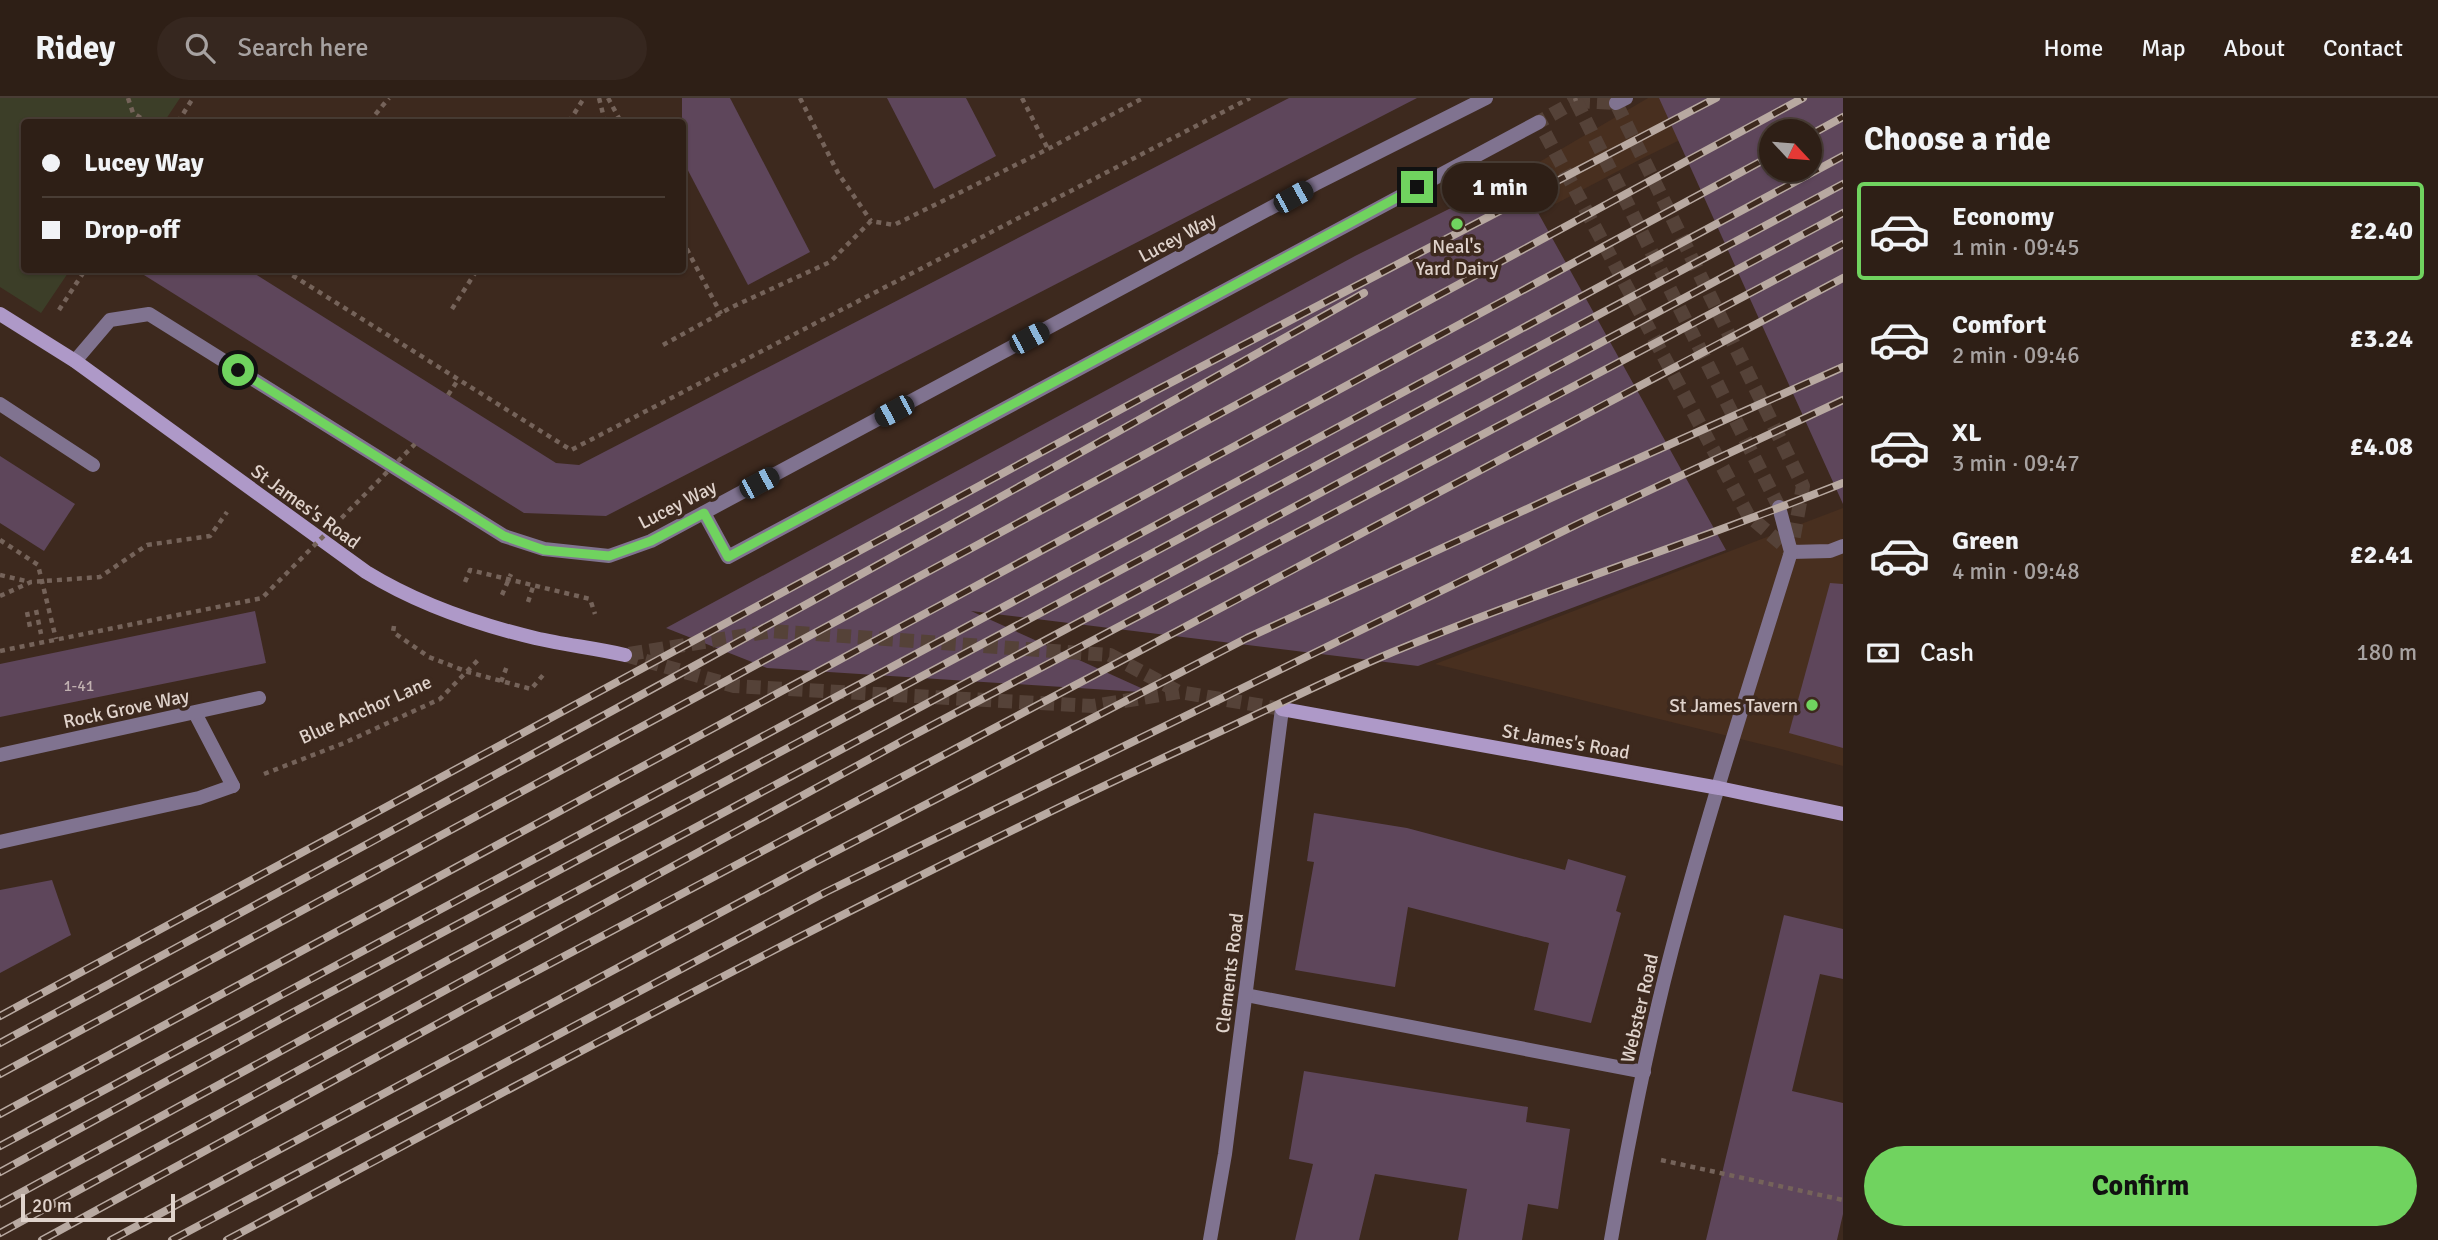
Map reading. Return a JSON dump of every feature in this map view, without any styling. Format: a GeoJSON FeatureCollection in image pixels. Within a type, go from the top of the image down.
{"type":"FeatureCollection","features":[{"type":"Feature","properties":{"kind":"street","name":"Lucey Way"},"geometry":{"type":"LineString","coordinates":[[75,360],[110,320],[149,314],[504,536],[544,550],[609,556],[651,541],[1315,184],[1486,98]]}},
{"type":"Feature","properties":{"kind":"street"},"geometry":{"type":"LineString","coordinates":[[704,513],[728,557],[1539,121]]}},
{"type":"Feature","properties":{"kind":"street","name":"St James's Road"},"geometry":{"type":"LineString","coordinates":[[0,314],[75,360],[394,590],[436,608],[537,639],[625,654]]}},
{"type":"Feature","properties":{"kind":"street"},"geometry":{"type":"LineString","coordinates":[[0,404],[93,465]]}},
{"type":"Feature","properties":{"kind":"street"},"geometry":{"type":"LineString","coordinates":[[1779,507],[1791,552],[1830,551],[1843,545]]}},
{"type":"Feature","properties":{"kind":"street","name":"Webster Road"},"geometry":{"type":"LineString","coordinates":[[1611,1240],[1626,1153],[1671,952],[1718,788],[1791,552]]}},
{"type":"Feature","properties":{"kind":"street","name":"Rock Grove Way"},"geometry":{"type":"LineString","coordinates":[[0,755],[259,698]]}},
{"type":"Feature","properties":{"kind":"street","name":"St James's Road"},"geometry":{"type":"LineString","coordinates":[[1282,709],[1718,788],[1843,814]]}},
{"type":"Feature","properties":{"kind":"street","name":"Clements Road"},"geometry":{"type":"LineString","coordinates":[[1210,1240],[1225,1154],[1282,709]]}},
{"type":"Feature","properties":{"kind":"street"},"geometry":{"type":"LineString","coordinates":[[0,842],[199,798],[233,786],[195,713]]}},
{"type":"Feature","properties":{"kind":"street"},"geometry":{"type":"LineString","coordinates":[[1245,995],[1644,1072]]}},
{"type":"Feature","properties":{"kind":"path"},"geometry":{"type":"LineString","coordinates":[[128,98],[134,113],[143,119]]}},
{"type":"Feature","properties":{"kind":"path"},"geometry":{"type":"LineString","coordinates":[[180,119],[193,98]]}},
{"type":"Feature","properties":{"kind":"path"},"geometry":{"type":"LineString","coordinates":[[372,119],[389,98]]}},
{"type":"Feature","properties":{"kind":"path"},"geometry":{"type":"LineString","coordinates":[[571,119],[584,98]]}},
{"type":"Feature","properties":{"kind":"path"},"geometry":{"type":"LineString","coordinates":[[599,98],[604,119]]}},
{"type":"Feature","properties":{"kind":"path"},"geometry":{"type":"LineString","coordinates":[[608,98],[619,119]]}},
{"type":"Feature","properties":{"kind":"path"},"geometry":{"type":"LineString","coordinates":[[800,98],[838,173],[871,221],[894,225],[1048,149],[1143,98]]}},
{"type":"Feature","properties":{"kind":"path"},"geometry":{"type":"LineString","coordinates":[[1022,98],[1048,149]]}},
{"type":"Feature","properties":{"kind":"path"},"geometry":{"type":"LineString","coordinates":[[289,273],[571,450],[1250,98]]}},
{"type":"Feature","properties":{"kind":"path"},"geometry":{"type":"LineString","coordinates":[[663,345],[732,307],[830,262],[871,221]]}},
{"type":"Feature","properties":{"kind":"path"},"geometry":{"type":"LineString","coordinates":[[686,248],[721,314]]}},
{"type":"Feature","properties":{"kind":"path"},"geometry":{"type":"LineString","coordinates":[[40,338],[83,273]]}},
{"type":"Feature","properties":{"kind":"path"},"geometry":{"type":"LineString","coordinates":[[452,309],[475,273]]}},
{"type":"Feature","properties":{"kind":"path"},"geometry":{"type":"LineString","coordinates":[[448,395],[458,380]]}},
{"type":"Feature","properties":{"kind":"path"},"geometry":{"type":"LineString","coordinates":[[0,650],[262,598],[415,444]]}},
{"type":"Feature","properties":{"kind":"path"},"geometry":{"type":"LineString","coordinates":[[0,575],[31,582],[100,577],[146,545],[210,536],[247,486]]}},
{"type":"Feature","properties":{"kind":"path"},"geometry":{"type":"LineString","coordinates":[[0,540],[38,565],[56,639]]}},
{"type":"Feature","properties":{"kind":"path"},"geometry":{"type":"LineString","coordinates":[[462,589],[470,570],[590,599],[593,611]]}},
{"type":"Feature","properties":{"kind":"path"},"geometry":{"type":"LineString","coordinates":[[500,599],[507,581]]}},
{"type":"Feature","properties":{"kind":"path"},"geometry":{"type":"LineString","coordinates":[[0,596],[31,582]]}},
{"type":"Feature","properties":{"kind":"path"},"geometry":{"type":"LineString","coordinates":[[36,610],[41,634]]}},
{"type":"Feature","properties":{"kind":"path"},"geometry":{"type":"LineString","coordinates":[[27,612],[30,627]]}},
{"type":"Feature","properties":{"kind":"path"},"geometry":{"type":"LineString","coordinates":[[394,624],[393,632],[429,657],[468,672],[531,689],[545,673]]}},
{"type":"Feature","properties":{"kind":"path","name":"Blue Anchor Lane"},"geometry":{"type":"LineString","coordinates":[[261,775],[344,743],[440,699],[480,657]]}},
{"type":"Feature","properties":{"kind":"path"},"geometry":{"type":"LineString","coordinates":[[501,682],[508,665]]}},
{"type":"Feature","properties":{"kind":"path"},"geometry":{"type":"LineString","coordinates":[[1626,1153],[1843,1200]]}},
{"type":"Feature","properties":{"kind":"shaded area"},"geometry":{"type":"Polygon","coordinates":[[[1648,98],[1766,98],[1643,158],[1378,297],[1355,256],[1517,175],[1648,98]]]}},
{"type":"Feature","properties":{"kind":"shaded area"},"geometry":{"type":"Polygon","coordinates":[[[1843,508],[1843,766],[1435,664],[1843,508]]]}},
{"type":"Feature","properties":{"kind":"green space"},"geometry":{"type":"Polygon","coordinates":[[[0,98],[180,98],[166,119],[21,119],[21,273],[68,273],[41,313],[0,287],[0,98]]]}},
{"type":"Feature","properties":{"kind":"building"},"geometry":{"type":"Polygon","coordinates":[[[682,98],[730,98],[810,252],[748,285],[686,167],[686,119],[682,119],[682,98]]]}},
{"type":"Feature","properties":{"kind":"building"},"geometry":{"type":"Polygon","coordinates":[[[887,98],[966,98],[996,156],[934,189],[887,98]]]}},
{"type":"Feature","properties":{"kind":"building"},"geometry":{"type":"Polygon","coordinates":[[[1289,98],[1417,98],[606,516],[524,513],[141,273],[254,273],[556,463],[579,465],[1289,98]]]}},
{"type":"Feature","properties":{"kind":"building"},"geometry":{"type":"Polygon","coordinates":[[[1659,98],[1843,98],[1843,504],[1659,98]]]}},
{"type":"Feature","properties":{"kind":"building"},"geometry":{"type":"Polygon","coordinates":[[[1517,175],[1726,550],[1418,666],[971,611],[1141,688],[1140,692],[767,668],[666,628],[1355,256],[1517,175]]]}},
{"type":"Feature","properties":{"kind":"building"},"geometry":{"type":"Polygon","coordinates":[[[0,456],[75,504],[44,551],[0,523],[0,456]]]}},
{"type":"Feature","properties":{"kind":"building"},"geometry":{"type":"Polygon","coordinates":[[[1830,583],[1843,584],[1843,748],[1789,733],[1830,583]]]}},
{"type":"Feature","properties":{"kind":"building"},"geometry":{"type":"Polygon","coordinates":[[[255,611],[266,663],[0,717],[0,664],[255,611]]]}},
{"type":"Feature","properties":{"kind":"building"},"geometry":{"type":"Polygon","coordinates":[[[1314,813],[1407,828],[1565,870],[1568,859],[1626,876],[1616,911],[1621,913],[1591,1023],[1534,1010],[1549,943],[1408,907],[1395,987],[1295,970],[1314,862],[1307,861],[1314,813]]]}},
{"type":"Feature","properties":{"kind":"building"},"geometry":{"type":"Polygon","coordinates":[[[52,880],[71,935],[0,973],[0,890],[52,880]]]}},
{"type":"Feature","properties":{"kind":"building"},"geometry":{"type":"Polygon","coordinates":[[[1784,915],[1843,929],[1843,979],[1820,974],[1792,1091],[1843,1103],[1843,1214],[1837,1240],[1706,1240],[1784,915]]]}},
{"type":"Feature","properties":{"kind":"building"},"geometry":{"type":"Polygon","coordinates":[[[1304,1071],[1528,1107],[1526,1122],[1570,1129],[1558,1209],[1528,1204],[1522,1240],[1458,1240],[1467,1189],[1375,1174],[1359,1240],[1295,1240],[1313,1164],[1289,1159],[1304,1071]]]}},
{"type":"Feature","properties":{"kind":"tunnel"},"geometry":{"type":"LineString","coordinates":[[1576,101],[1616,103],[1803,486],[1791,552],[1748,515],[1539,122],[1576,101]]}},
{"type":"Feature","properties":{"kind":"tunnel"},"geometry":{"type":"LineString","coordinates":[[1576,101],[1779,507]]}},
{"type":"Feature","properties":{"kind":"tunnel"},"geometry":{"type":"LineString","coordinates":[[629,654],[772,631],[1110,655],[1179,692]]}},
{"type":"Feature","properties":{"kind":"tunnel"},"geometry":{"type":"LineString","coordinates":[[625,655],[734,686],[1093,706],[1179,692],[1282,709]]}},
{"type":"Feature","properties":{"kind":"railway"},"geometry":{"type":"LineString","coordinates":[[0,1016],[1151,393],[1716,98]]}},
{"type":"Feature","properties":{"kind":"railway"},"geometry":{"type":"LineString","coordinates":[[0,1074],[1803,98]]}},
{"type":"Feature","properties":{"kind":"railway"},"geometry":{"type":"LineString","coordinates":[[1822,128],[1843,117]]}},
{"type":"Feature","properties":{"kind":"railway"},"geometry":{"type":"LineString","coordinates":[[0,1146],[1843,156]]}},
{"type":"Feature","properties":{"kind":"railway"},"geometry":{"type":"LineString","coordinates":[[0,1114],[1759,162]]}},
{"type":"Feature","properties":{"kind":"railway"},"geometry":{"type":"LineString","coordinates":[[0,1172],[288,1015],[1843,184]]}},
{"type":"Feature","properties":{"kind":"railway"},"geometry":{"type":"LineString","coordinates":[[0,1204],[450,959],[1843,213]]}},
{"type":"Feature","properties":{"kind":"railway"},"geometry":{"type":"LineString","coordinates":[[0,1233],[908,738],[1843,244]]}},
{"type":"Feature","properties":{"kind":"railway"},"geometry":{"type":"LineString","coordinates":[[42,1240],[472,1005],[1843,278]]}},
{"type":"Feature","properties":{"kind":"railway"},"geometry":{"type":"LineString","coordinates":[[0,1043],[855,578],[1364,293]]}},
{"type":"Feature","properties":{"kind":"railway"},"geometry":{"type":"LineString","coordinates":[[111,1240],[813,863],[1247,638],[1843,367]]}},
{"type":"Feature","properties":{"kind":"railway"},"geometry":{"type":"LineString","coordinates":[[172,1240],[826,892],[1590,518],[1843,400]]}},
{"type":"Feature","properties":{"kind":"railway"},"geometry":{"type":"LineString","coordinates":[[227,1240],[833,920],[1078,798],[1381,657],[1496,611],[1843,483]]}},
{"type":"Feature","properties":{"kind":"place","name":"Neal's Yard Dairy"},"geometry":{"type":"Point","coordinates":[1457,224]}},
{"type":"Feature","properties":{"kind":"place","name":"St James Tavern"},"geometry":{"type":"Point","coordinates":[1812,705]}},
{"type":"Feature","properties":{"kind":"route"},"geometry":{"type":"LineString","coordinates":[[238,370],[504,536],[524,544],[544,550],[609,556],[651,541],[704,513],[728,557],[1417,187]]}}]}
